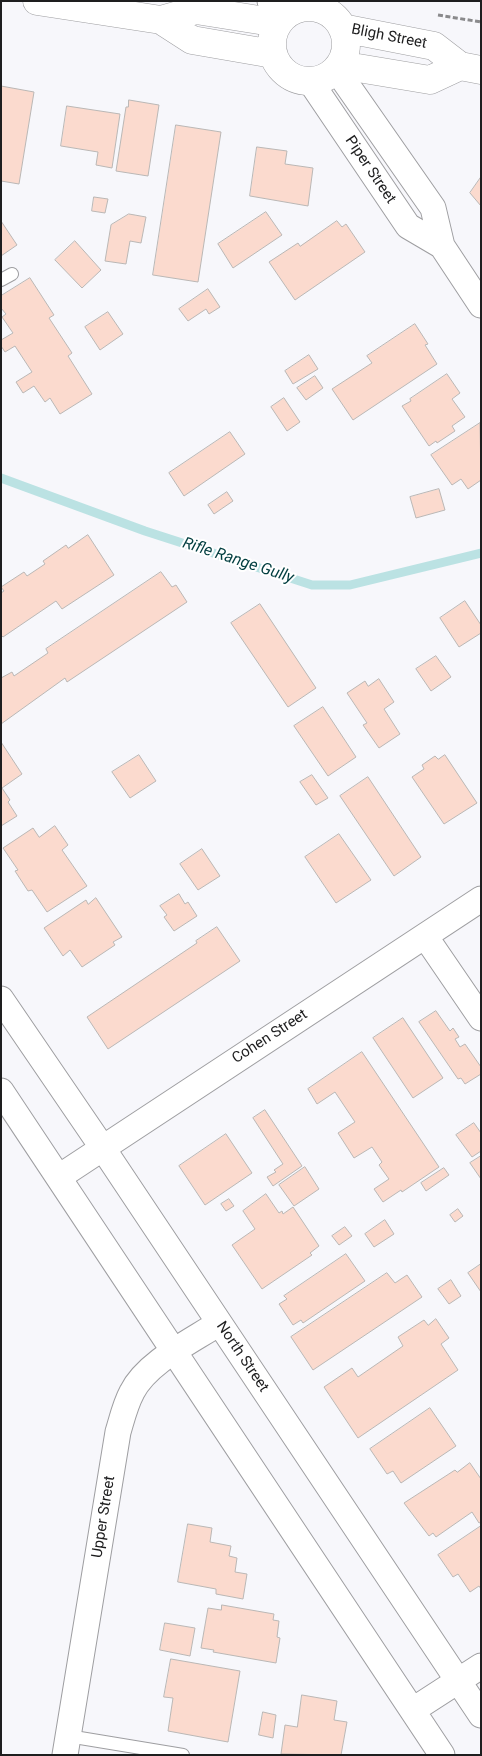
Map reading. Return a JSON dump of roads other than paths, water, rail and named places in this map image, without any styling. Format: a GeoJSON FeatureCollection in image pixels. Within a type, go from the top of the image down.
{"type":"FeatureCollection","features":[{"type":"Feature","properties":{"kind":"street"},"geometry":{"type":"LineString","coordinates":[[38,1],[161,20],[192,40],[273,54]]}},
{"type":"Feature","properties":{"kind":"street"},"geometry":{"type":"LineString","coordinates":[[161,20],[203,6],[288,10],[318,8],[328,12],[336,19],[345,37],[345,47],[338,67],[329,75],[310,81],[296,78],[283,71],[277,63],[273,54],[272,38],[288,10]]}},
{"type":"Feature","properties":{"kind":"street","name":"Bligh Street"},"geometry":{"type":"LineString","coordinates":[[342,28],[434,46],[471,68]]}},
{"type":"Feature","properties":{"kind":"street","name":"Bligh Street"},"geometry":{"type":"LineString","coordinates":[[338,67],[430,80],[471,68]]}},
{"type":"Feature","properties":{"kind":"street","name":"Piper Street"},"geometry":{"type":"LineString","coordinates":[[338,67],[433,208],[442,246],[481,305]]}},
{"type":"Feature","properties":{"kind":"street","name":"Piper Street"},"geometry":{"type":"LineString","coordinates":[[310,81],[408,226],[442,246]]}},
{"type":"Feature","properties":{"kind":"street","name":"Cohen Street"},"geometry":{"type":"LineString","coordinates":[[59,1177],[481,899]]}},
{"type":"Feature","properties":{"kind":"street"},"geometry":{"type":"LineString","coordinates":[[426,936],[481,1018]]}},
{"type":"Feature","properties":{"kind":"street","name":"North Street"},"geometry":{"type":"LineString","coordinates":[[1,999],[102,1147],[481,1716]]}},
{"type":"Feature","properties":{"kind":"street"},"geometry":{"type":"LineString","coordinates":[[1,1091],[442,1755]]}},
{"type":"Feature","properties":{"kind":"street","name":"Upper Street"},"geometry":{"type":"LineString","coordinates":[[66,1745],[118,1432],[132,1391],[157,1364],[219,1323]]}},
{"type":"Feature","properties":{"kind":"street"},"geometry":{"type":"LineString","coordinates":[[413,1710],[481,1666]]}},
{"type":"Feature","properties":{"kind":"lane"},"geometry":{"type":"LineString","coordinates":[[66,1745],[183,1755]]}},
{"type":"Feature","properties":{"kind":"waterway","name":"Rifle Range Gully"},"geometry":{"type":"LineString","coordinates":[[1,478],[145,531],[312,585],[350,585],[481,553]]}}]}
